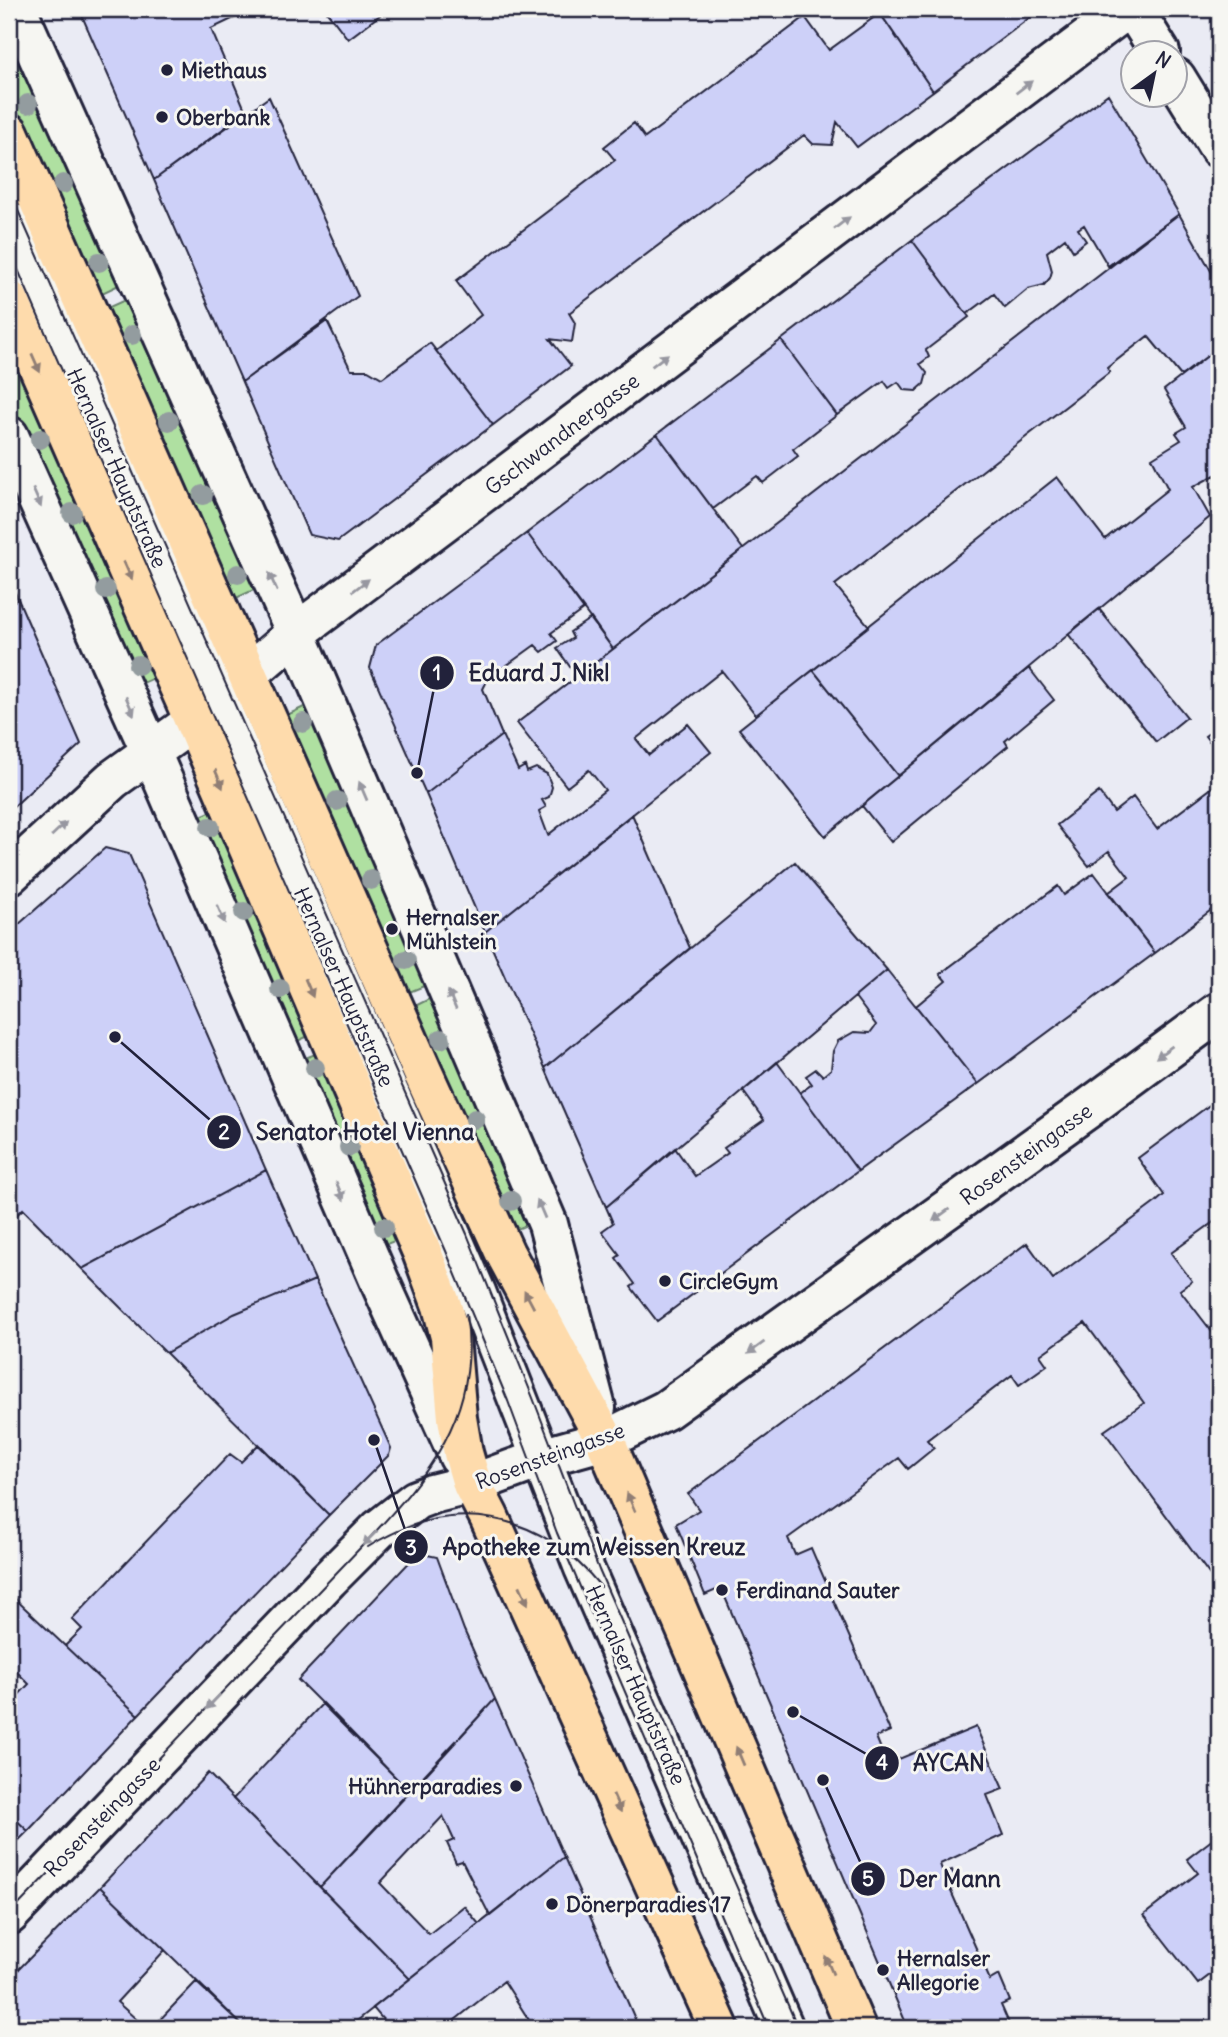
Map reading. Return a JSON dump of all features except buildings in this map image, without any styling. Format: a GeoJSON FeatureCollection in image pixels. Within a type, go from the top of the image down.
{"type":"FeatureCollection","features":[{"type":"Feature","properties":{"kind":"main road","name":"Hernalser Hauptstraße"},"geometry":{"type":"LineString","coordinates":[[9,133],[505,1254],[605,1440],[856,2028]]}},
{"type":"Feature","properties":{"kind":"main road","name":"Hernalser Hauptstraße"},"geometry":{"type":"LineString","coordinates":[[9,300],[206,711],[442,1306],[450,1337],[457,1418],[472,1484],[719,2028]]}},
{"type":"Feature","properties":{"kind":"street","name":"Hernalser Hauptstraße"},"geometry":{"type":"LineString","coordinates":[[17,9],[296,633],[548,1224],[605,1440]]}},
{"type":"Feature","properties":{"kind":"street","name":"Gschwandnergasse"},"geometry":{"type":"LineString","coordinates":[[9,875],[111,779],[206,711],[296,633],[1127,9]]}},
{"type":"Feature","properties":{"kind":"street"},"geometry":{"type":"LineString","coordinates":[[1133,9],[1151,38]]}},
{"type":"Feature","properties":{"kind":"street"},"geometry":{"type":"LineString","coordinates":[[1190,102],[1219,148]]}},
{"type":"Feature","properties":{"kind":"street","name":"Hernalser Hauptstraße"},"geometry":{"type":"LineString","coordinates":[[9,221],[206,711],[477,1292],[584,1568],[695,1818],[784,2028]]}},
{"type":"Feature","properties":{"kind":"street","name":"Hernalser Hauptstraße"},"geometry":{"type":"LineString","coordinates":[[9,436],[150,750],[380,1282],[472,1484]]}},
{"type":"Feature","properties":{"kind":"street","name":"Rosensteingasse"},"geometry":{"type":"LineString","coordinates":[[9,1915],[379,1529],[416,1500],[605,1440],[687,1398],[1219,1012]]}},
{"type":"Feature","properties":{"kind":"green space"},"geometry":{"type":"Polygon","coordinates":[[[9,32],[121,284],[98,295],[9,93],[9,32]]]}},
{"type":"Feature","properties":{"kind":"green space"},"geometry":{"type":"Polygon","coordinates":[[[127,299],[256,589],[234,599],[105,309],[127,299]]]}},
{"type":"Feature","properties":{"kind":"green space"},"geometry":{"type":"Polygon","coordinates":[[[13,351],[156,677],[136,686],[9,406],[9,353],[13,351]]]}},
{"type":"Feature","properties":{"kind":"green space"},"geometry":{"type":"Polygon","coordinates":[[[308,705],[429,984],[407,993],[287,715],[308,705]]]}},
{"type":"Feature","properties":{"kind":"green space"},"geometry":{"type":"Polygon","coordinates":[[[212,811],[311,1035],[293,1043],[196,818],[212,811]]]}},
{"type":"Feature","properties":{"kind":"green space"},"geometry":{"type":"Polygon","coordinates":[[[435,996],[534,1222],[510,1232],[413,1007],[435,996]]]}},
{"type":"Feature","properties":{"kind":"green space"},"geometry":{"type":"Polygon","coordinates":[[[318,1053],[400,1239],[381,1246],[300,1060],[318,1053]]]}},
{"type":"Feature","properties":{"kind":"tram line"},"geometry":{"type":"LineString","coordinates":[[9,190],[467,1234],[599,1570],[798,2028]]}},
{"type":"Feature","properties":{"kind":"tram line"},"geometry":{"type":"LineString","coordinates":[[9,249],[446,1251],[508,1401],[557,1533],[769,2028]]}},
{"type":"Feature","properties":{"kind":"tram line"},"geometry":{"type":"LineString","coordinates":[[9,1915],[363,1545],[428,1468],[457,1413],[466,1383],[469,1350],[466,1314]]}},
{"type":"Feature","properties":{"kind":"tram line"},"geometry":{"type":"LineString","coordinates":[[368,1547],[399,1531],[431,1520],[462,1517],[492,1519],[522,1527],[550,1541],[577,1561],[601,1587]]}},
{"type":"Feature","properties":{"kind":"place","name":"Miethaus"},"geometry":{"type":"Point","coordinates":[167,70]}},
{"type":"Feature","properties":{"kind":"place","name":"Oberbank"},"geometry":{"type":"Point","coordinates":[162,117]}},
{"type":"Feature","properties":{"kind":"place","name":"Eduard J. Nikl"},"geometry":{"type":"Point","coordinates":[417,773]}},
{"type":"Feature","properties":{"kind":"place","name":"Hernalser Mühlstein"},"geometry":{"type":"Point","coordinates":[392,929]}},
{"type":"Feature","properties":{"kind":"place","name":"Senator Hotel Vienna"},"geometry":{"type":"Point","coordinates":[115,1037]}},
{"type":"Feature","properties":{"kind":"place","name":"CircleGym"},"geometry":{"type":"Point","coordinates":[665,1281]}},
{"type":"Feature","properties":{"kind":"place","name":"Apotheke zum Weissen Kreuz"},"geometry":{"type":"Point","coordinates":[374,1440]}},
{"type":"Feature","properties":{"kind":"place","name":"Ferdinand Sauter"},"geometry":{"type":"Point","coordinates":[722,1590]}},
{"type":"Feature","properties":{"kind":"place","name":"AYCAN"},"geometry":{"type":"Point","coordinates":[793,1712]}},
{"type":"Feature","properties":{"kind":"place","name":"Der Mann"},"geometry":{"type":"Point","coordinates":[823,1780]}},
{"type":"Feature","properties":{"kind":"place","name":"Hühnerparadies"},"geometry":{"type":"Point","coordinates":[516,1786]}},
{"type":"Feature","properties":{"kind":"place","name":"Dönerparadies 17"},"geometry":{"type":"Point","coordinates":[552,1904]}},
{"type":"Feature","properties":{"kind":"place","name":"Hernalser Allegorie"},"geometry":{"type":"Point","coordinates":[883,1970]}}]}
